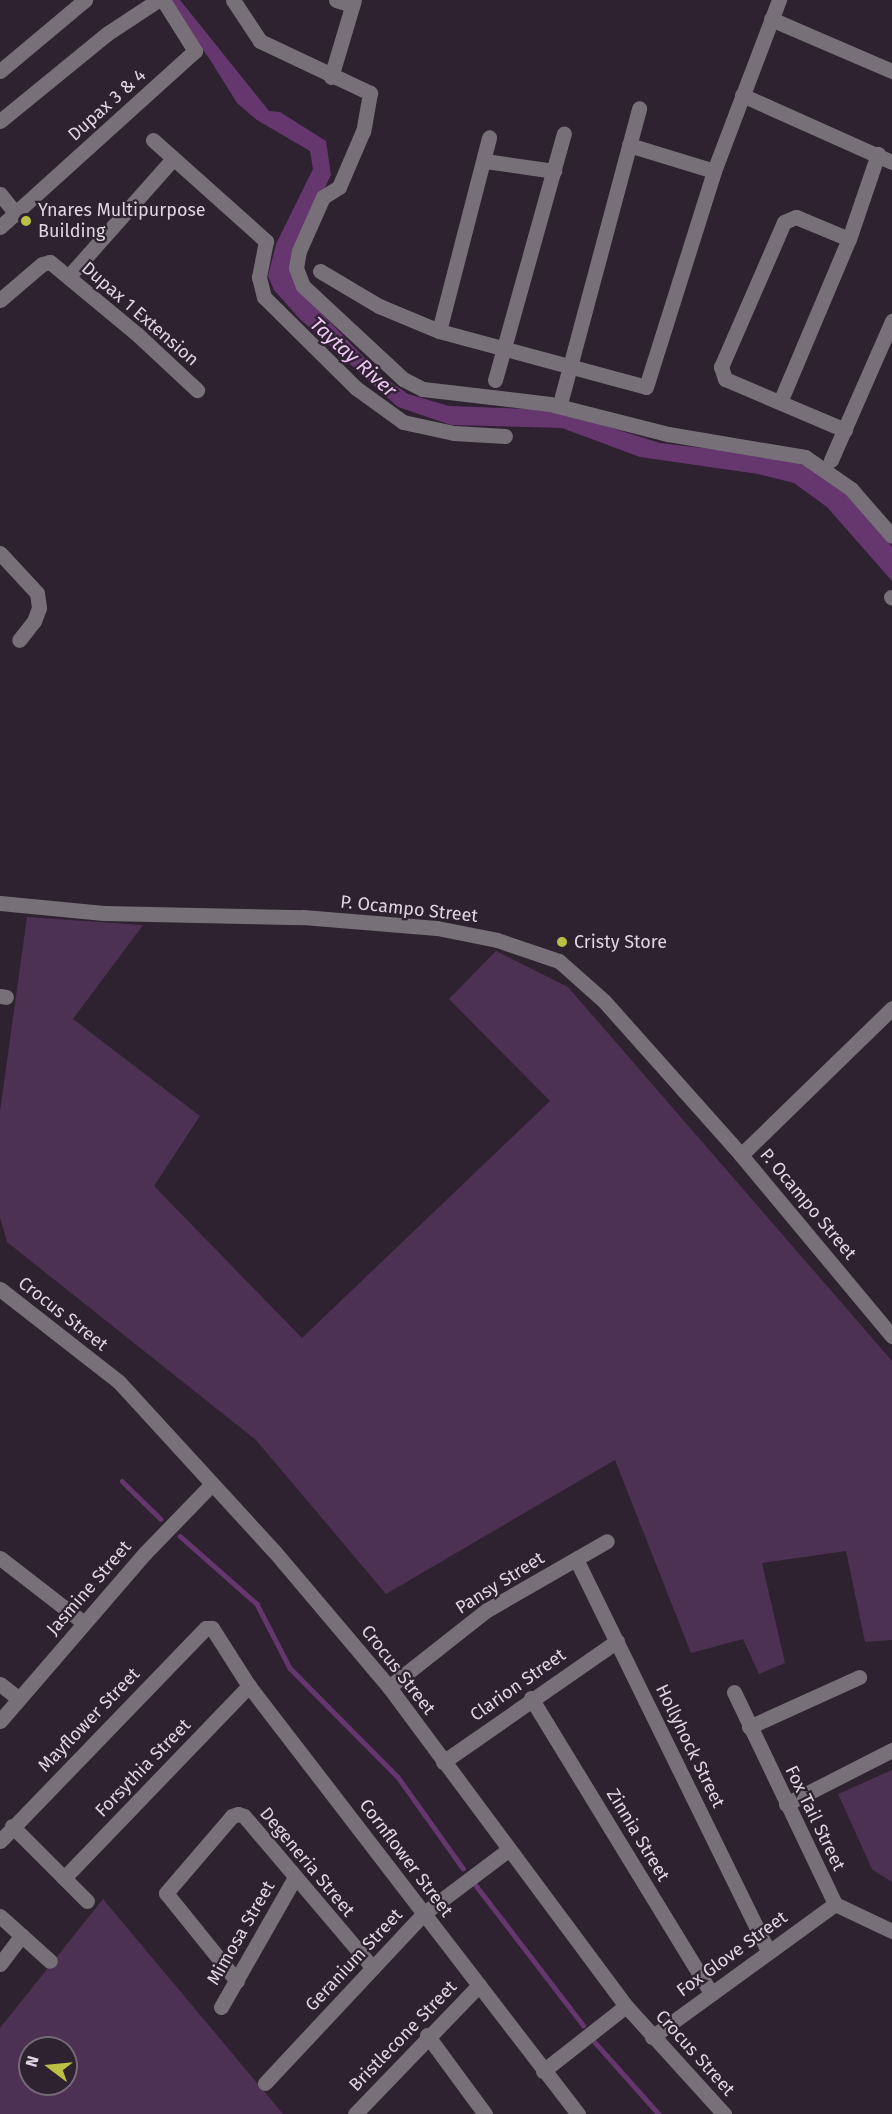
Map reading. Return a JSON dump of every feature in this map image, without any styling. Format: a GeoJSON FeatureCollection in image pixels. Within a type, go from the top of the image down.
{"type":"FeatureCollection","features":[{"type":"Feature","properties":{"kind":"street"},"geometry":{"type":"LineString","coordinates":[[0,71],[85,0]]}},
{"type":"Feature","properties":{"kind":"street","name":"Dupax 3 & 4"},"geometry":{"type":"LineString","coordinates":[[0,121],[108,33],[161,0],[195,51],[0,227]]}},
{"type":"Feature","properties":{"kind":"street"},"geometry":{"type":"LineString","coordinates":[[233,0],[260,41],[331,77],[370,93],[363,131],[339,187],[323,197],[299,250],[296,268],[303,286],[403,379],[423,389],[550,404],[668,434],[805,457],[851,489],[892,536]]}},
{"type":"Feature","properties":{"kind":"street"},"geometry":{"type":"LineString","coordinates":[[331,77],[353,3],[336,0]]}},
{"type":"Feature","properties":{"kind":"street"},"geometry":{"type":"LineString","coordinates":[[321,271],[379,306],[439,331],[646,387],[714,171],[779,0]]}},
{"type":"Feature","properties":{"kind":"street"},"geometry":{"type":"LineString","coordinates":[[771,19],[892,71]]}},
{"type":"Feature","properties":{"kind":"street"},"geometry":{"type":"LineString","coordinates":[[742,95],[892,162]]}},
{"type":"Feature","properties":{"kind":"street"},"geometry":{"type":"LineString","coordinates":[[561,400],[639,108]]}},
{"type":"Feature","properties":{"kind":"street"},"geometry":{"type":"LineString","coordinates":[[495,380],[564,133]]}},
{"type":"Feature","properties":{"kind":"street"},"geometry":{"type":"LineString","coordinates":[[439,331],[485,161],[489,137]]}},
{"type":"Feature","properties":{"kind":"street"},"geometry":{"type":"LineString","coordinates":[[153,140],[266,241],[259,277],[264,297],[356,388],[404,422],[454,433],[505,436]]}},
{"type":"Feature","properties":{"kind":"street"},"geometry":{"type":"LineString","coordinates":[[629,145],[714,171]]}},
{"type":"Feature","properties":{"kind":"street"},"geometry":{"type":"LineString","coordinates":[[780,402],[849,239],[878,154]]}},
{"type":"Feature","properties":{"kind":"street"},"geometry":{"type":"LineString","coordinates":[[69,276],[174,159]]}},
{"type":"Feature","properties":{"kind":"street"},"geometry":{"type":"LineString","coordinates":[[485,161],[554,171]]}},
{"type":"Feature","properties":{"kind":"street"},"geometry":{"type":"LineString","coordinates":[[0,194],[16,214]]}},
{"type":"Feature","properties":{"kind":"street"},"geometry":{"type":"LineString","coordinates":[[844,430],[725,379],[721,367],[784,222],[796,217],[849,239]]}},
{"type":"Feature","properties":{"kind":"street","name":"Dupax 1 Extension"},"geometry":{"type":"LineString","coordinates":[[0,300],[42,264],[50,262],[69,276],[197,390]]}},
{"type":"Feature","properties":{"kind":"street"},"geometry":{"type":"LineString","coordinates":[[831,460],[892,321]]}},
{"type":"Feature","properties":{"kind":"street"},"geometry":{"type":"LineString","coordinates":[[0,553],[37,593],[39,608],[34,621],[19,640]]}},
{"type":"Feature","properties":{"kind":"street","name":"P. Ocampo Street"},"geometry":{"type":"LineString","coordinates":[[0,903],[104,912],[303,917],[437,928],[530,949],[559,961],[580,977],[741,1155],[892,1336]]}},
{"type":"Feature","properties":{"kind":"street"},"geometry":{"type":"LineString","coordinates":[[741,1155],[892,1008]]}},
{"type":"Feature","properties":{"kind":"street","name":"Crocus Street"},"geometry":{"type":"LineString","coordinates":[[0,1289],[119,1382],[211,1485],[274,1551],[389,1688],[626,2006],[724,2114]]}},
{"type":"Feature","properties":{"kind":"street","name":"Jasmine Street"},"geometry":{"type":"LineString","coordinates":[[0,1720],[145,1553],[211,1485]]}},
{"type":"Feature","properties":{"kind":"street","name":"Pansy Street"},"geometry":{"type":"LineString","coordinates":[[389,1688],[487,1610],[607,1540]]}},
{"type":"Feature","properties":{"kind":"street"},"geometry":{"type":"LineString","coordinates":[[0,1558],[84,1623]]}},
{"type":"Feature","properties":{"kind":"street","name":"Hollyhock Street"},"geometry":{"type":"LineString","coordinates":[[576,1559],[768,1951]]}},
{"type":"Feature","properties":{"kind":"street","name":"Cornflower Street"},"geometry":{"type":"LineString","coordinates":[[206,1628],[216,1631],[249,1686],[573,2109]]}},
{"type":"Feature","properties":{"kind":"street","name":"Mayflower Street"},"geometry":{"type":"LineString","coordinates":[[0,1841],[12,1826],[206,1628]]}},
{"type":"Feature","properties":{"kind":"street","name":"Clarion Street"},"geometry":{"type":"LineString","coordinates":[[443,1762],[531,1698],[616,1641]]}},
{"type":"Feature","properties":{"kind":"street"},"geometry":{"type":"LineString","coordinates":[[749,1727],[859,1677]]}},
{"type":"Feature","properties":{"kind":"street"},"geometry":{"type":"LineString","coordinates":[[0,1684],[19,1699]]}},
{"type":"Feature","properties":{"kind":"street","name":"Forsythia Street"},"geometry":{"type":"LineString","coordinates":[[64,1878],[249,1686]]}},
{"type":"Feature","properties":{"kind":"street","name":"Fox Tail Street"},"geometry":{"type":"LineString","coordinates":[[734,1692],[836,1904]]}},
{"type":"Feature","properties":{"kind":"street","name":"Zinnia Street"},"geometry":{"type":"LineString","coordinates":[[531,1698],[711,1993]]}},
{"type":"Feature","properties":{"kind":"street"},"geometry":{"type":"LineString","coordinates":[[786,1804],[892,1750]]}},
{"type":"Feature","properties":{"kind":"street","name":"Degeneria Street"},"geometry":{"type":"LineString","coordinates":[[237,1981],[168,1900],[170,1885],[232,1816],[238,1814],[244,1816],[294,1879],[373,1968]]}},
{"type":"Feature","properties":{"kind":"street"},"geometry":{"type":"LineString","coordinates":[[12,1826],[87,1901]]}},
{"type":"Feature","properties":{"kind":"street","name":"Geranium Street"},"geometry":{"type":"LineString","coordinates":[[265,2083],[423,1914],[508,1850]]}},
{"type":"Feature","properties":{"kind":"street","name":"Mimosa Street"},"geometry":{"type":"LineString","coordinates":[[221,2007],[294,1879]]}},
{"type":"Feature","properties":{"kind":"street"},"geometry":{"type":"LineString","coordinates":[[836,1904],[892,1931]]}},
{"type":"Feature","properties":{"kind":"street","name":"Fox Glove Street"},"geometry":{"type":"LineString","coordinates":[[652,2037],[836,1904]]}},
{"type":"Feature","properties":{"kind":"street"},"geometry":{"type":"LineString","coordinates":[[0,1916],[50,1961]]}},
{"type":"Feature","properties":{"kind":"street"},"geometry":{"type":"LineString","coordinates":[[0,1964],[22,1935]]}},
{"type":"Feature","properties":{"kind":"street","name":"Bristlecone Street"},"geometry":{"type":"LineString","coordinates":[[355,2114],[427,2035],[479,1985]]}},
{"type":"Feature","properties":{"kind":"street"},"geometry":{"type":"LineString","coordinates":[[543,2071],[626,2006]]}},
{"type":"Feature","properties":{"kind":"street"},"geometry":{"type":"LineString","coordinates":[[427,2035],[485,2114]]}},
{"type":"Feature","properties":{"kind":"street"},"geometry":{"type":"LineString","coordinates":[[555,2114],[573,2109]]}},
{"type":"Feature","properties":{"kind":"shaded area"},"geometry":{"type":"Polygon","coordinates":[[[27,917],[143,925],[73,1019],[200,1116],[154,1186],[302,1338],[550,1101],[449,999],[496,951],[568,987],[892,1361],[892,1640],[865,1642],[846,1551],[762,1563],[785,1663],[759,1674],[743,1639],[691,1653],[615,1460],[386,1594],[256,1440],[7,1242],[0,1217],[0,1111],[27,917]]]}},
{"type":"Feature","properties":{"kind":"shaded area"},"geometry":{"type":"Polygon","coordinates":[[[892,1770],[892,1882],[872,1869],[838,1794],[892,1770]]]}},
{"type":"Feature","properties":{"kind":"shaded area"},"geometry":{"type":"Polygon","coordinates":[[[103,1899],[283,2114],[0,2114],[0,2028],[103,1899]]]}},
{"type":"Feature","properties":{"kind":"water","name":"Taytay River"},"geometry":{"type":"Polygon","coordinates":[[[165,0],[180,0],[269,111],[280,112],[326,141],[331,175],[303,233],[300,291],[383,377],[408,394],[449,406],[554,410],[660,443],[779,457],[818,470],[859,505],[892,547],[892,581],[827,507],[794,483],[758,474],[640,457],[562,428],[451,425],[398,407],[300,319],[274,290],[268,276],[276,244],[313,169],[310,151],[257,120],[237,103],[209,58],[165,0]]]}},
{"type":"Feature","properties":{"kind":"waterway"},"geometry":{"type":"LineString","coordinates":[[122,1481],[161,1519]]}},
{"type":"Feature","properties":{"kind":"waterway"},"geometry":{"type":"LineString","coordinates":[[180,1536],[257,1604],[290,1668],[398,1777],[463,1868]]}},
{"type":"Feature","properties":{"kind":"waterway"},"geometry":{"type":"LineString","coordinates":[[475,1884],[583,2025]]}},
{"type":"Feature","properties":{"kind":"waterway"},"geometry":{"type":"LineString","coordinates":[[593,2040],[659,2114]]}},
{"type":"Feature","properties":{"kind":"place","name":"Ynares Multipurpose Building"},"geometry":{"type":"Point","coordinates":[26,221]}},
{"type":"Feature","properties":{"kind":"place","name":"Cristy Store"},"geometry":{"type":"Point","coordinates":[562,942]}}]}
